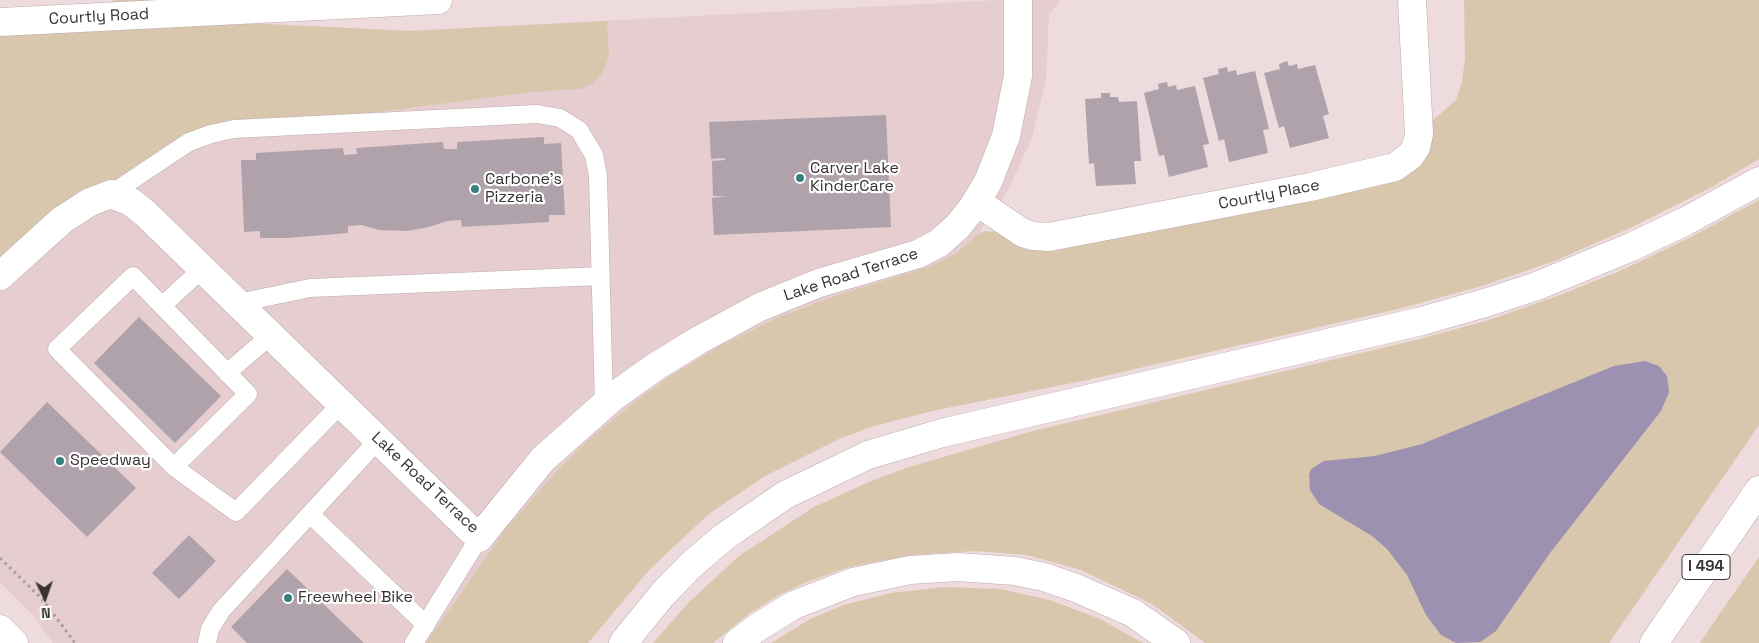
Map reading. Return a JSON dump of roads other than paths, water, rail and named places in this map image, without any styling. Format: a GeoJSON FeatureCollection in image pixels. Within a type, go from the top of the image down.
{"type":"FeatureCollection","features":[{"type":"Feature","properties":{"kind":"main road","name":"Courtly Road"},"geometry":{"type":"LineString","coordinates":[[0,22],[438,0]]}},
{"type":"Feature","properties":{"kind":"main road","name":"Lake Road Terrace"},"geometry":{"type":"LineString","coordinates":[[111,194],[131,202],[146,214],[479,538],[543,459],[604,405],[668,358],[760,307],[819,283],[911,256],[932,247],[958,226],[977,202],[997,165],[1012,111],[1019,53],[1018,0]]}},
{"type":"Feature","properties":{"kind":"main road","name":"Courtly Place"},"geometry":{"type":"LineString","coordinates":[[977,202],[1023,233],[1049,237],[1302,189],[1391,168],[1410,156],[1416,147],[1420,134],[1412,0]]}},
{"type":"Feature","properties":{"kind":"main road"},"geometry":{"type":"LineString","coordinates":[[623,643],[676,579],[724,537],[791,492],[868,455],[942,433],[1404,325],[1481,304],[1543,284],[1631,247],[1686,221],[1759,180]]}},
{"type":"Feature","properties":{"kind":"main road"},"geometry":{"type":"LineString","coordinates":[[0,276],[62,220],[90,202],[111,194]]}},
{"type":"Feature","properties":{"kind":"main road","name":"I 494"},"geometry":{"type":"LineString","coordinates":[[1654,643],[1759,490]]}},
{"type":"Feature","properties":{"kind":"main road"},"geometry":{"type":"LineString","coordinates":[[737,643],[758,627],[794,605],[853,582],[910,570],[958,567],[1015,571],[1044,577],[1076,588],[1133,613],[1176,643]]}},
{"type":"Feature","properties":{"kind":"main road"},"geometry":{"type":"LineString","coordinates":[[0,629],[14,643]]}},
{"type":"Feature","properties":{"kind":"lane"},"geometry":{"type":"LineString","coordinates":[[111,194],[189,142],[211,134],[234,129],[537,114],[560,118],[579,130],[594,155],[598,176],[604,405]]}},
{"type":"Feature","properties":{"kind":"lane"},"geometry":{"type":"LineString","coordinates":[[162,306],[202,269]]}},
{"type":"Feature","properties":{"kind":"lane"},"geometry":{"type":"LineString","coordinates":[[174,467],[248,394],[133,276],[58,349],[174,467],[236,512],[341,404]]}},
{"type":"Feature","properties":{"kind":"lane"},"geometry":{"type":"LineString","coordinates":[[238,303],[310,288],[600,276]]}},
{"type":"Feature","properties":{"kind":"lane"},"geometry":{"type":"LineString","coordinates":[[227,373],[271,336]]}},
{"type":"Feature","properties":{"kind":"lane"},"geometry":{"type":"LineString","coordinates":[[207,643],[210,629],[222,610],[378,440]]}},
{"type":"Feature","properties":{"kind":"lane"},"geometry":{"type":"LineString","coordinates":[[310,514],[426,625]]}},
{"type":"Feature","properties":{"kind":"lane"},"geometry":{"type":"LineString","coordinates":[[414,643],[479,538]]}},
{"type":"Feature","properties":{"kind":"place","name":"Carver Lake KinderCare"},"geometry":{"type":"Point","coordinates":[800,178]}},
{"type":"Feature","properties":{"kind":"place","name":"Carbone's Pizzeria"},"geometry":{"type":"Point","coordinates":[475,189]}},
{"type":"Feature","properties":{"kind":"place","name":"Speedway"},"geometry":{"type":"Point","coordinates":[60,461]}},
{"type":"Feature","properties":{"kind":"place","name":"Freewheel Bike"},"geometry":{"type":"Point","coordinates":[288,598]}}]}
